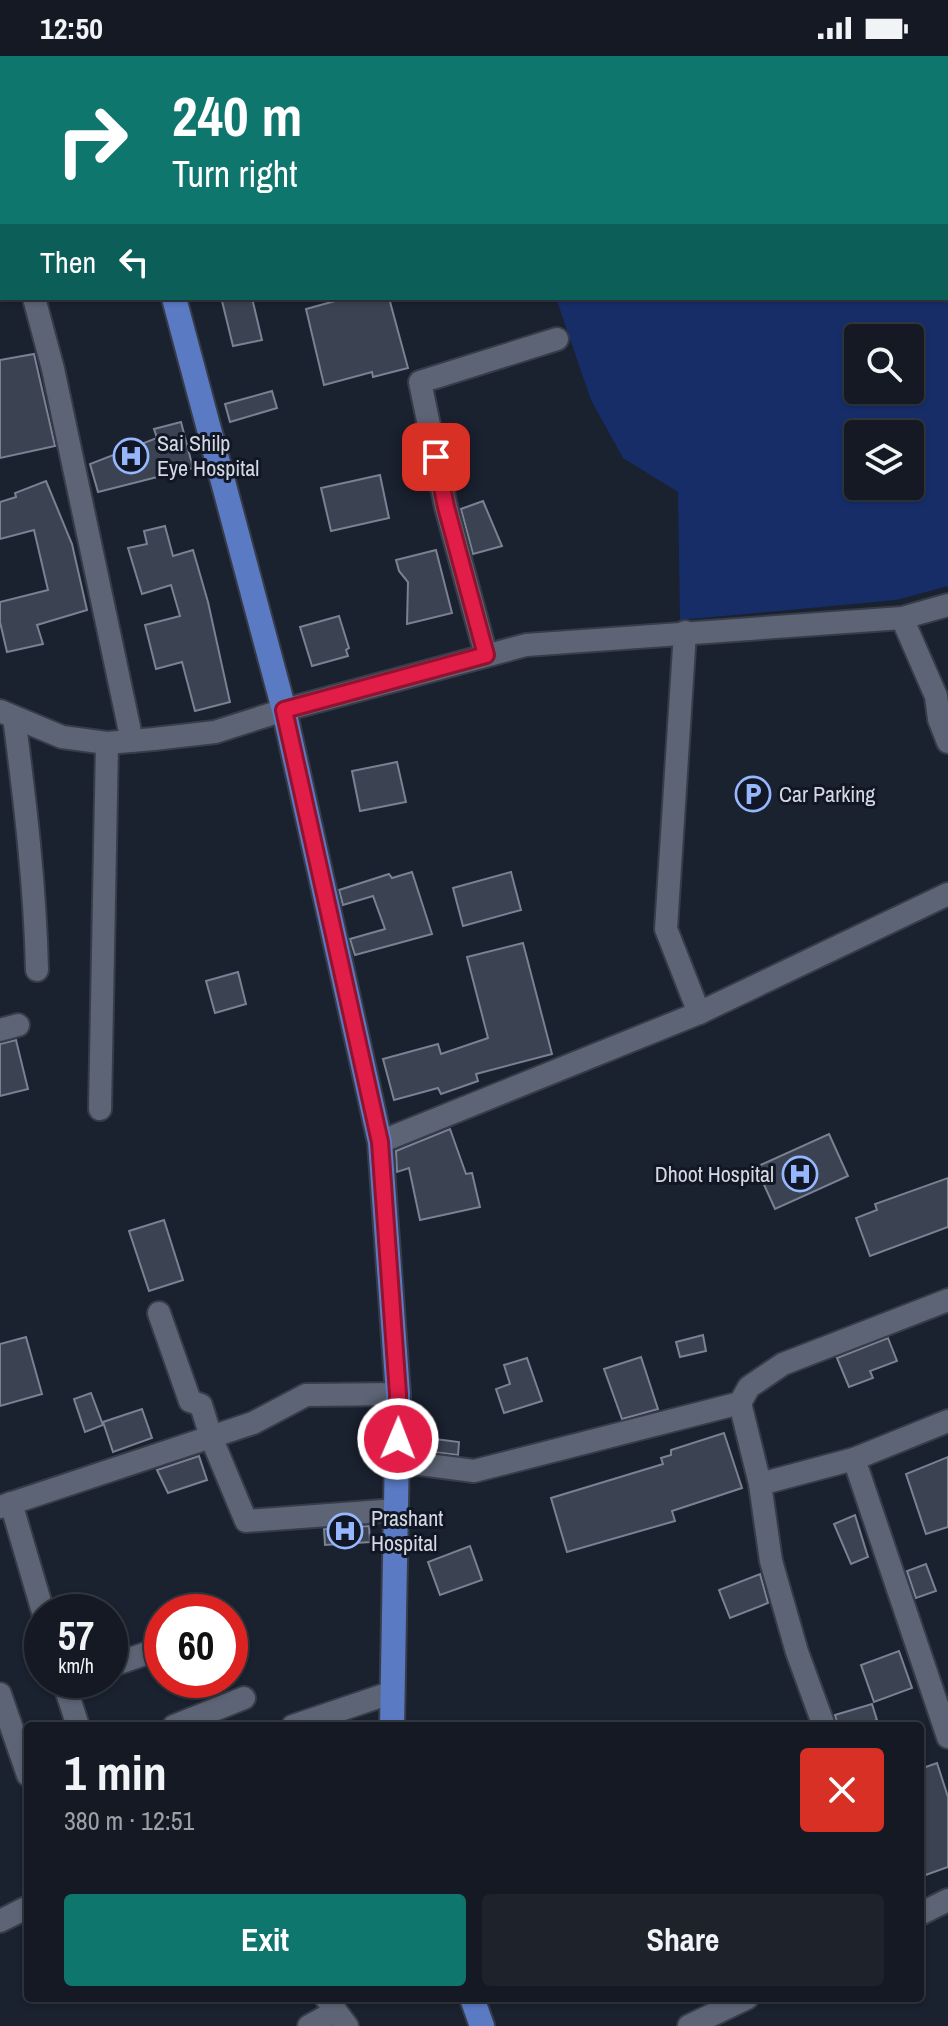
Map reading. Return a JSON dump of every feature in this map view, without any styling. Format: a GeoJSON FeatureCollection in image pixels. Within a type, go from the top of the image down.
{"type":"FeatureCollection","features":[{"type":"Feature","properties":{"kind":"main road"},"geometry":{"type":"LineString","coordinates":[[175,300],[284,710],[380,1142],[398,1394],[392,1722]]}},
{"type":"Feature","properties":{"kind":"main road"},"geometry":{"type":"LineString","coordinates":[[473,2002],[482,2026]]}},
{"type":"Feature","properties":{"kind":"street"},"geometry":{"type":"LineString","coordinates":[[35,300],[53,369],[132,741]]}},
{"type":"Feature","properties":{"kind":"street"},"geometry":{"type":"LineString","coordinates":[[486,655],[446,507],[420,382],[557,339]]}},
{"type":"Feature","properties":{"kind":"street"},"geometry":{"type":"LineString","coordinates":[[7,714],[62,737],[107,743],[215,732],[284,710],[526,645],[902,618],[948,605]]}},
{"type":"Feature","properties":{"kind":"street"},"geometry":{"type":"LineString","coordinates":[[902,618],[942,694],[939,719],[948,742]]}},
{"type":"Feature","properties":{"kind":"street"},"geometry":{"type":"LineString","coordinates":[[685,632],[666,929],[699,1013]]}},
{"type":"Feature","properties":{"kind":"street"},"geometry":{"type":"LineString","coordinates":[[7,714],[29,829],[37,970]]}},
{"type":"Feature","properties":{"kind":"street"},"geometry":{"type":"LineString","coordinates":[[100,1109],[107,743]]}},
{"type":"Feature","properties":{"kind":"street"},"geometry":{"type":"LineString","coordinates":[[380,1142],[699,1013],[948,894]]}},
{"type":"Feature","properties":{"kind":"street"},"geometry":{"type":"LineString","coordinates":[[823,1722],[797,1652],[771,1561],[760,1484],[740,1403],[749,1387],[783,1364],[948,1300]]}},
{"type":"Feature","properties":{"kind":"street"},"geometry":{"type":"LineString","coordinates":[[159,1313],[190,1401],[201,1405],[246,1521],[396,1510]]}},
{"type":"Feature","properties":{"kind":"street"},"geometry":{"type":"LineString","coordinates":[[37,1594],[6,1505],[253,1423],[306,1395],[398,1394]]}},
{"type":"Feature","properties":{"kind":"street"},"geometry":{"type":"LineString","coordinates":[[397,1461],[474,1471],[740,1403]]}},
{"type":"Feature","properties":{"kind":"street"},"geometry":{"type":"LineString","coordinates":[[760,1484],[854,1459],[948,1421]]}},
{"type":"Feature","properties":{"kind":"street"},"geometry":{"type":"LineString","coordinates":[[854,1459],[948,1737]]}},
{"type":"Feature","properties":{"kind":"street"},"geometry":{"type":"LineString","coordinates":[[305,1722],[393,1692]]}},
{"type":"Feature","properties":{"kind":"street"},"geometry":{"type":"LineString","coordinates":[[0,1694],[24,1763]]}},
{"type":"Feature","properties":{"kind":"street"},"geometry":{"type":"LineString","coordinates":[[70,1698],[77,1722]]}},
{"type":"Feature","properties":{"kind":"street"},"geometry":{"type":"LineString","coordinates":[[184,1722],[244,1698]]}},
{"type":"Feature","properties":{"kind":"street"},"geometry":{"type":"LineString","coordinates":[[924,1912],[948,1900]]}},
{"type":"Feature","properties":{"kind":"street"},"geometry":{"type":"LineString","coordinates":[[0,1921],[24,1909]]}},
{"type":"Feature","properties":{"kind":"street"},"geometry":{"type":"LineString","coordinates":[[689,2026],[739,2002]]}},
{"type":"Feature","properties":{"kind":"street"},"geometry":{"type":"LineString","coordinates":[[309,2026],[336,2012]]}},
{"type":"Feature","properties":{"kind":"shaded area"},"geometry":{"type":"Polygon","coordinates":[[[557,300],[948,300],[948,586],[896,600],[680,620],[678,492],[623,458],[591,400],[557,300]]]}},
{"type":"Feature","properties":{"kind":"building"},"geometry":{"type":"Polygon","coordinates":[[[252,300],[262,340],[233,346],[222,301],[252,300]]]}},
{"type":"Feature","properties":{"kind":"building"},"geometry":{"type":"Polygon","coordinates":[[[339,300],[390,300],[408,368],[373,377],[372,372],[324,385],[306,309],[339,300]]]}},
{"type":"Feature","properties":{"kind":"building"},"geometry":{"type":"Polygon","coordinates":[[[34,354],[55,446],[0,458],[0,360],[34,354]]]}},
{"type":"Feature","properties":{"kind":"building"},"geometry":{"type":"Polygon","coordinates":[[[272,391],[277,408],[230,422],[225,404],[272,391]]]}},
{"type":"Feature","properties":{"kind":"building"},"geometry":{"type":"Polygon","coordinates":[[[181,422],[193,468],[98,492],[90,464],[157,438],[154,429],[181,422]]]}},
{"type":"Feature","properties":{"kind":"building"},"geometry":{"type":"Polygon","coordinates":[[[380,475],[389,518],[331,531],[321,488],[380,475]]]}},
{"type":"Feature","properties":{"kind":"building"},"geometry":{"type":"Polygon","coordinates":[[[46,481],[72,544],[87,610],[37,625],[43,644],[7,652],[0,622],[0,602],[48,590],[34,530],[0,539],[0,502],[46,481]]]}},
{"type":"Feature","properties":{"kind":"building"},"geometry":{"type":"Polygon","coordinates":[[[483,501],[502,546],[473,554],[461,509],[483,501]]]}},
{"type":"Feature","properties":{"kind":"building"},"geometry":{"type":"Polygon","coordinates":[[[165,526],[173,556],[193,550],[230,702],[195,711],[182,662],[156,669],[145,625],[180,616],[171,585],[142,594],[128,548],[147,544],[144,531],[165,526]]]}},
{"type":"Feature","properties":{"kind":"building"},"geometry":{"type":"Polygon","coordinates":[[[436,550],[452,613],[407,624],[408,582],[399,571],[396,560],[436,550]]]}},
{"type":"Feature","properties":{"kind":"building"},"geometry":{"type":"Polygon","coordinates":[[[339,616],[349,648],[346,650],[348,656],[312,666],[300,627],[339,616]]]}},
{"type":"Feature","properties":{"kind":"building"},"geometry":{"type":"Polygon","coordinates":[[[397,762],[406,802],[360,811],[352,771],[397,762]]]}},
{"type":"Feature","properties":{"kind":"building"},"geometry":{"type":"Polygon","coordinates":[[[412,872],[432,934],[355,955],[350,939],[385,929],[373,896],[343,905],[339,890],[389,874],[392,878],[412,872]]]}},
{"type":"Feature","properties":{"kind":"building"},"geometry":{"type":"Polygon","coordinates":[[[511,872],[521,910],[463,926],[453,888],[511,872]]]}},
{"type":"Feature","properties":{"kind":"building"},"geometry":{"type":"Polygon","coordinates":[[[523,943],[552,1054],[476,1074],[478,1081],[441,1094],[438,1088],[394,1100],[383,1059],[438,1044],[441,1054],[488,1038],[467,957],[523,943]]]}},
{"type":"Feature","properties":{"kind":"building"},"geometry":{"type":"Polygon","coordinates":[[[238,972],[246,1004],[215,1013],[206,981],[238,972]]]}},
{"type":"Feature","properties":{"kind":"building"},"geometry":{"type":"Polygon","coordinates":[[[16,1040],[28,1089],[0,1096],[0,1044],[16,1040]]]}},
{"type":"Feature","properties":{"kind":"building"},"geometry":{"type":"Polygon","coordinates":[[[450,1129],[466,1174],[472,1173],[480,1207],[420,1220],[409,1168],[397,1172],[396,1151],[450,1129]]]}},
{"type":"Feature","properties":{"kind":"building"},"geometry":{"type":"Polygon","coordinates":[[[829,1134],[848,1176],[775,1209],[756,1167],[829,1134]]]}},
{"type":"Feature","properties":{"kind":"building"},"geometry":{"type":"Polygon","coordinates":[[[948,1178],[948,1227],[870,1256],[856,1218],[877,1210],[875,1204],[948,1178]]]}},
{"type":"Feature","properties":{"kind":"building"},"geometry":{"type":"Polygon","coordinates":[[[164,1220],[183,1280],[149,1291],[129,1231],[164,1220]]]}},
{"type":"Feature","properties":{"kind":"building"},"geometry":{"type":"Polygon","coordinates":[[[703,1335],[706,1351],[680,1357],[676,1342],[703,1335]]]}},
{"type":"Feature","properties":{"kind":"building"},"geometry":{"type":"Polygon","coordinates":[[[26,1337],[42,1394],[0,1406],[0,1344],[26,1337]]]}},
{"type":"Feature","properties":{"kind":"building"},"geometry":{"type":"Polygon","coordinates":[[[888,1338],[897,1361],[870,1371],[873,1378],[849,1387],[837,1358],[888,1338]]]}},
{"type":"Feature","properties":{"kind":"building"},"geometry":{"type":"Polygon","coordinates":[[[641,1357],[658,1409],[622,1419],[604,1369],[641,1357]]]}},
{"type":"Feature","properties":{"kind":"building"},"geometry":{"type":"Polygon","coordinates":[[[527,1358],[542,1401],[504,1413],[496,1389],[510,1384],[504,1365],[527,1358]]]}},
{"type":"Feature","properties":{"kind":"building"},"geometry":{"type":"Polygon","coordinates":[[[91,1393],[103,1425],[85,1432],[74,1399],[91,1393]]]}},
{"type":"Feature","properties":{"kind":"building"},"geometry":{"type":"Polygon","coordinates":[[[142,1409],[152,1438],[113,1452],[103,1422],[142,1409]]]}},
{"type":"Feature","properties":{"kind":"building"},"geometry":{"type":"Polygon","coordinates":[[[724,1433],[742,1488],[672,1511],[675,1521],[567,1552],[551,1498],[663,1464],[661,1458],[671,1455],[671,1450],[724,1433]]]}},
{"type":"Feature","properties":{"kind":"building"},"geometry":{"type":"Polygon","coordinates":[[[435,1439],[459,1442],[458,1455],[433,1452],[435,1439]]]}},
{"type":"Feature","properties":{"kind":"building"},"geometry":{"type":"Polygon","coordinates":[[[199,1456],[207,1480],[168,1493],[157,1470],[199,1456]]]}},
{"type":"Feature","properties":{"kind":"building"},"geometry":{"type":"Polygon","coordinates":[[[948,1457],[948,1527],[926,1534],[906,1474],[948,1457]]]}},
{"type":"Feature","properties":{"kind":"building"},"geometry":{"type":"Polygon","coordinates":[[[855,1515],[868,1557],[851,1564],[834,1524],[855,1515]]]}},
{"type":"Feature","properties":{"kind":"building"},"geometry":{"type":"Polygon","coordinates":[[[369,1526],[370,1542],[325,1545],[324,1529],[369,1526]]]}},
{"type":"Feature","properties":{"kind":"building"},"geometry":{"type":"Polygon","coordinates":[[[470,1546],[482,1580],[440,1595],[428,1562],[470,1546]]]}},
{"type":"Feature","properties":{"kind":"building"},"geometry":{"type":"Polygon","coordinates":[[[926,1564],[936,1591],[916,1598],[907,1571],[926,1564]]]}},
{"type":"Feature","properties":{"kind":"building"},"geometry":{"type":"Polygon","coordinates":[[[760,1574],[768,1603],[730,1618],[719,1590],[760,1574]]]}},
{"type":"Feature","properties":{"kind":"building"},"geometry":{"type":"Polygon","coordinates":[[[899,1651],[912,1688],[874,1702],[861,1665],[899,1651]]]}},
{"type":"Feature","properties":{"kind":"building"},"geometry":{"type":"Polygon","coordinates":[[[872,1704],[877,1720],[837,1722],[835,1715],[872,1704]]]}},
{"type":"Feature","properties":{"kind":"building"},"geometry":{"type":"Polygon","coordinates":[[[937,1763],[948,1797],[948,1867],[924,1876],[924,1768],[937,1763]]]}},
{"type":"Feature","properties":{"kind":"place","name":"Sai Shilp Eye Hospital"},"geometry":{"type":"Point","coordinates":[131,456]}},
{"type":"Feature","properties":{"kind":"place","name":"Car Parking"},"geometry":{"type":"Point","coordinates":[753,794]}},
{"type":"Feature","properties":{"kind":"place","name":"Dhoot Hospital"},"geometry":{"type":"Point","coordinates":[800,1174]}},
{"type":"Feature","properties":{"kind":"place","name":"Prashant Hospital"},"geometry":{"type":"Point","coordinates":[345,1531]}},
{"type":"Feature","properties":{"kind":"route"},"geometry":{"type":"LineString","coordinates":[[398,1439],[398,1394],[380,1142],[284,710],[486,655],[446,507],[436,457]]}}]}
